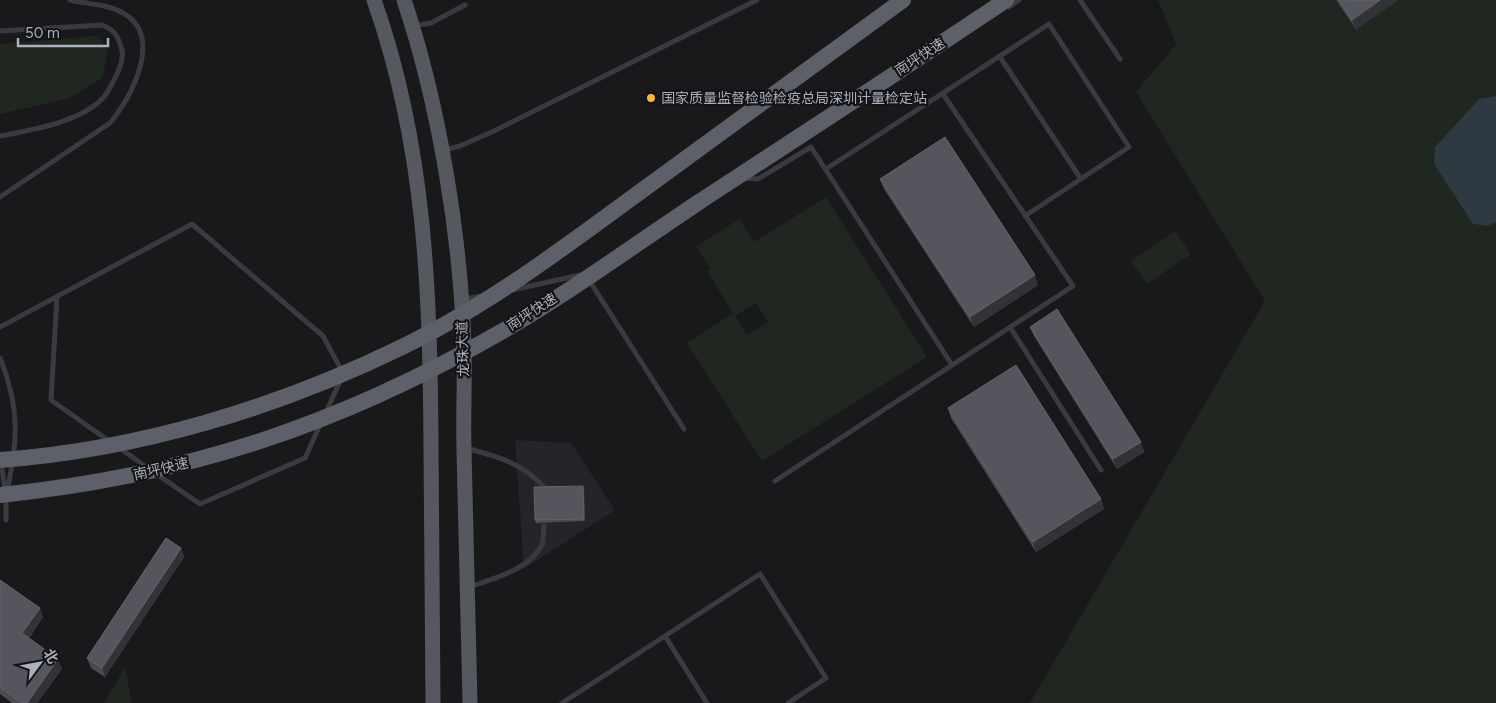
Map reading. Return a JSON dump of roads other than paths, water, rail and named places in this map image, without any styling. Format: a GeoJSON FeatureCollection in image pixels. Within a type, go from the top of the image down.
{"type":"FeatureCollection","features":[{"type":"Feature","properties":{"kind":"highway"},"geometry":{"type":"LineString","coordinates":[[0,460],[152,436],[211,421],[275,401],[403,347],[470,310],[537,268],[903,0]]}},
{"type":"Feature","properties":{"kind":"highway","name":"南坪快速"},"geometry":{"type":"LineString","coordinates":[[3,496],[100,483],[168,469],[286,434],[338,414],[389,391],[504,331],[1004,5]]}},
{"type":"Feature","properties":{"kind":"main road"},"geometry":{"type":"LineString","coordinates":[[374,0],[395,71],[410,134],[420,198],[427,270],[430,366],[433,703]]}},
{"type":"Feature","properties":{"kind":"main road","name":"龙珠大道"},"geometry":{"type":"LineString","coordinates":[[404,0],[413,26],[448,188],[460,300],[464,347],[464,447],[470,703]]}},
{"type":"Feature","properties":{"kind":"lane"},"geometry":{"type":"LineString","coordinates":[[0,197],[110,123],[139,75],[142,60],[142,44],[133,22],[117,10],[70,0]]}},
{"type":"Feature","properties":{"kind":"lane"},"geometry":{"type":"LineString","coordinates":[[441,151],[460,146],[494,130],[757,0]]}},
{"type":"Feature","properties":{"kind":"lane"},"geometry":{"type":"LineString","coordinates":[[1004,5],[1019,0]]}},
{"type":"Feature","properties":{"kind":"lane"},"geometry":{"type":"LineString","coordinates":[[1080,0],[1120,59]]}},
{"type":"Feature","properties":{"kind":"lane"},"geometry":{"type":"LineString","coordinates":[[413,26],[431,23],[465,5]]}},
{"type":"Feature","properties":{"kind":"lane"},"geometry":{"type":"LineString","coordinates":[[460,300],[584,274],[624,252],[743,178],[994,16]]}},
{"type":"Feature","properties":{"kind":"lane"},"geometry":{"type":"LineString","coordinates":[[826,169],[1049,24],[1129,147],[1025,216]]}},
{"type":"Feature","properties":{"kind":"lane"},"geometry":{"type":"LineString","coordinates":[[0,31],[102,25],[111,28],[118,36],[123,55],[118,75],[103,98],[86,112],[72,118],[0,136]]}},
{"type":"Feature","properties":{"kind":"lane"},"geometry":{"type":"LineString","coordinates":[[1000,56],[1082,179]]}},
{"type":"Feature","properties":{"kind":"lane"},"geometry":{"type":"LineString","coordinates":[[775,481],[1073,286],[943,94]]}},
{"type":"Feature","properties":{"kind":"lane"},"geometry":{"type":"LineString","coordinates":[[743,178],[758,179],[811,147],[952,364]]}},
{"type":"Feature","properties":{"kind":"lane"},"geometry":{"type":"LineString","coordinates":[[0,327],[57,296],[192,224],[323,336],[343,373],[305,458],[200,504],[51,400],[57,296]]}},
{"type":"Feature","properties":{"kind":"lane"},"geometry":{"type":"LineString","coordinates":[[584,274],[684,429]]}},
{"type":"Feature","properties":{"kind":"lane"},"geometry":{"type":"LineString","coordinates":[[1010,327],[1100,470]]}},
{"type":"Feature","properties":{"kind":"lane"},"geometry":{"type":"LineString","coordinates":[[0,358],[13,398],[16,419],[14,460],[3,496]]}},
{"type":"Feature","properties":{"kind":"lane"},"geometry":{"type":"LineString","coordinates":[[464,447],[505,459],[524,469],[543,486]]}},
{"type":"Feature","properties":{"kind":"lane"},"geometry":{"type":"LineString","coordinates":[[0,456],[6,520]]}},
{"type":"Feature","properties":{"kind":"lane"},"geometry":{"type":"LineString","coordinates":[[467,588],[515,570],[531,558],[542,545],[544,526]]}},
{"type":"Feature","properties":{"kind":"lane"},"geometry":{"type":"LineString","coordinates":[[562,703],[760,574],[826,678],[788,703]]}},
{"type":"Feature","properties":{"kind":"lane"},"geometry":{"type":"LineString","coordinates":[[665,636],[707,703]]}},
{"type":"Feature","properties":{"kind":"place","name":"国家质量监督检验检疫总局深圳计量检定站"},"geometry":{"type":"Point","coordinates":[651,98]}}]}
